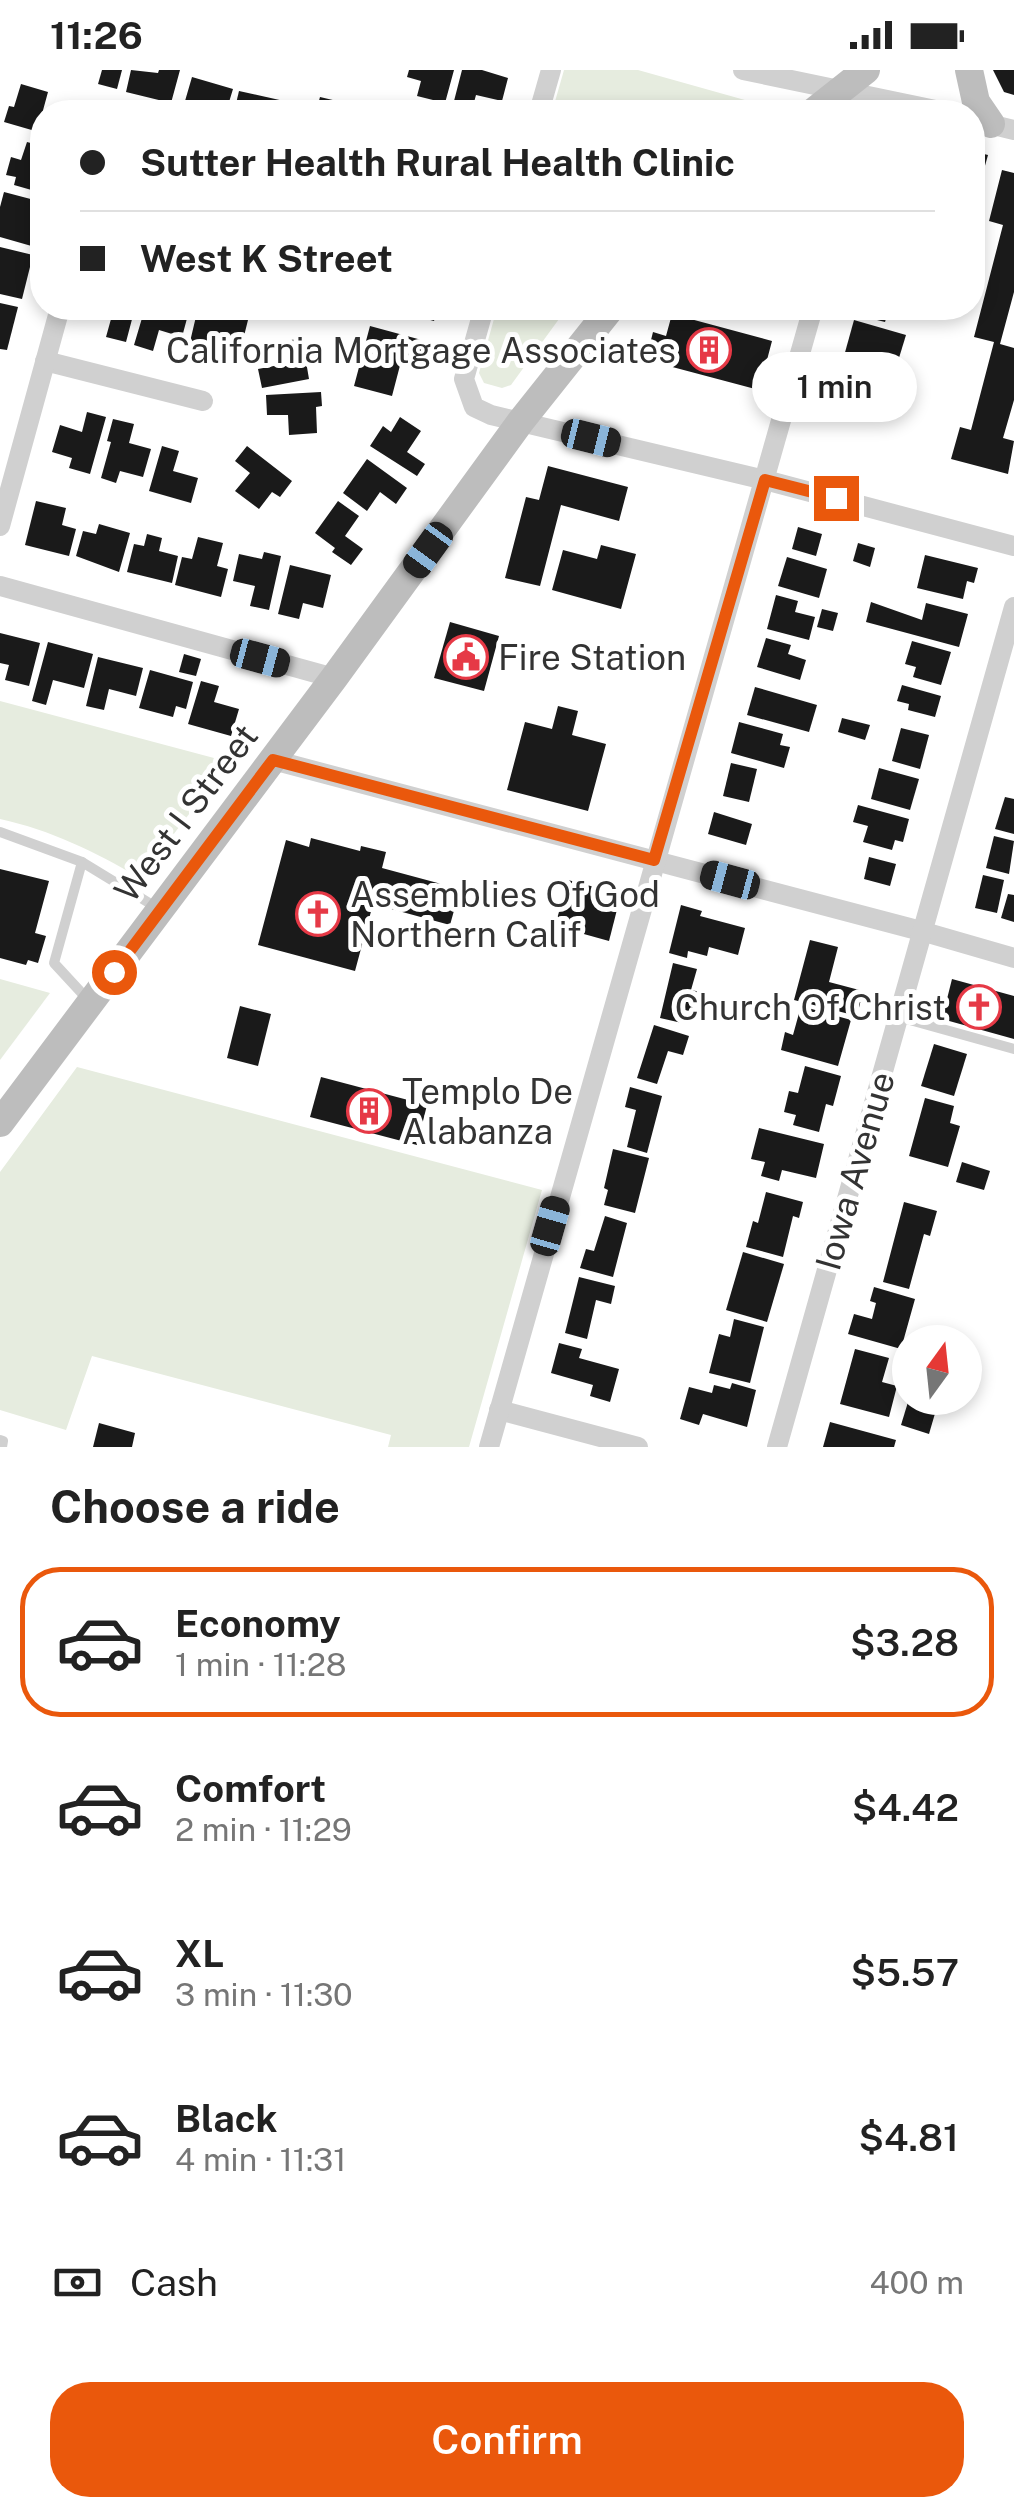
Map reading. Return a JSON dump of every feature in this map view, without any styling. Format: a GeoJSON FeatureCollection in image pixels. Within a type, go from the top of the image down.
{"type":"FeatureCollection","features":[{"type":"Feature","properties":{"kind":"street"},"geometry":{"type":"LineString","coordinates":[[542,100],[550,70]]}},
{"type":"Feature","properties":{"kind":"street"},"geometry":{"type":"LineString","coordinates":[[742,70],[842,100]]}},
{"type":"Feature","properties":{"kind":"street"},"geometry":{"type":"LineString","coordinates":[[846,100],[866,70]]}},
{"type":"Feature","properties":{"kind":"street"},"geometry":{"type":"LineString","coordinates":[[968,70],[976,100]]}},
{"type":"Feature","properties":{"kind":"street"},"geometry":{"type":"LineString","coordinates":[[0,526],[57,320]]}},
{"type":"Feature","properties":{"kind":"street"},"geometry":{"type":"LineString","coordinates":[[481,320],[464,379],[474,407],[491,415],[765,480],[1014,546]]}},
{"type":"Feature","properties":{"kind":"street","name":"West I Street"},"geometry":{"type":"LineString","coordinates":[[0,1124],[521,422],[602,320]]}},
{"type":"Feature","properties":{"kind":"street"},"geometry":{"type":"LineString","coordinates":[[488,1447],[810,320]]}},
{"type":"Feature","properties":{"kind":"street"},"geometry":{"type":"LineString","coordinates":[[46,361],[204,402]]}},
{"type":"Feature","properties":{"kind":"street"},"geometry":{"type":"LineString","coordinates":[[0,586],[334,678]]}},
{"type":"Feature","properties":{"kind":"street","name":"Iowa Avenue"},"geometry":{"type":"LineString","coordinates":[[777,1447],[1014,607]]}},
{"type":"Feature","properties":{"kind":"street"},"geometry":{"type":"LineString","coordinates":[[273,760],[1014,958]]}},
{"type":"Feature","properties":{"kind":"street"},"geometry":{"type":"LineString","coordinates":[[499,1410],[638,1447]]}},
{"type":"Feature","properties":{"kind":"lane"},"geometry":{"type":"LineString","coordinates":[[0,832],[82,862],[161,910]]}},
{"type":"Feature","properties":{"kind":"lane"},"geometry":{"type":"LineString","coordinates":[[82,862],[54,963],[90,1003]]}},
{"type":"Feature","properties":{"kind":"lane"},"geometry":{"type":"LineString","coordinates":[[898,1017],[1014,1049]]}},
{"type":"Feature","properties":{"kind":"shaded area"},"geometry":{"type":"Polygon","coordinates":[[[564,70],[638,70],[745,100],[555,100],[564,70]]]}},
{"type":"Feature","properties":{"kind":"shaded area"},"geometry":{"type":"Polygon","coordinates":[[[494,320],[558,320],[511,385],[502,388],[484,383],[479,373],[494,320]]]}},
{"type":"Feature","properties":{"kind":"shaded area"},"geometry":{"type":"Polygon","coordinates":[[[0,701],[229,762],[140,878],[72,843],[0,819],[0,701]]]}},
{"type":"Feature","properties":{"kind":"shaded area"},"geometry":{"type":"Polygon","coordinates":[[[0,979],[50,993],[0,1060],[0,979]]]}},
{"type":"Feature","properties":{"kind":"shaded area"},"geometry":{"type":"Polygon","coordinates":[[[77,1067],[542,1190],[469,1447],[388,1447],[391,1435],[92,1356],[66,1430],[0,1410],[0,1172],[77,1067]]]}},
{"type":"Feature","properties":{"kind":"building"},"geometry":{"type":"Polygon","coordinates":[[[102,70],[122,70],[117,89],[98,84],[102,70]]]}},
{"type":"Feature","properties":{"kind":"building"},"geometry":{"type":"Polygon","coordinates":[[[131,70],[180,70],[172,100],[126,92],[131,70]]]}},
{"type":"Feature","properties":{"kind":"building"},"geometry":{"type":"Polygon","coordinates":[[[409,70],[454,70],[446,100],[417,96],[421,81],[407,77],[409,70]]]}},
{"type":"Feature","properties":{"kind":"building"},"geometry":{"type":"Polygon","coordinates":[[[462,70],[482,70],[508,78],[502,100],[476,95],[475,100],[454,100],[462,70]]]}},
{"type":"Feature","properties":{"kind":"building"},"geometry":{"type":"Polygon","coordinates":[[[993,70],[1014,70],[1014,95],[1004,92],[993,70]]]}},
{"type":"Feature","properties":{"kind":"building"},"geometry":{"type":"Polygon","coordinates":[[[192,77],[233,89],[230,100],[185,100],[192,77]]]}},
{"type":"Feature","properties":{"kind":"building"},"geometry":{"type":"Polygon","coordinates":[[[21,84],[48,92],[46,100],[30,100],[30,130],[4,122],[9,106],[14,107],[21,84]]]}},
{"type":"Feature","properties":{"kind":"building"},"geometry":{"type":"Polygon","coordinates":[[[239,91],[280,100],[237,100],[239,91]]]}},
{"type":"Feature","properties":{"kind":"building"},"geometry":{"type":"Polygon","coordinates":[[[27,142],[30,143],[30,190],[14,185],[16,177],[6,175],[11,157],[21,160],[27,142]]]}},
{"type":"Feature","properties":{"kind":"building"},"geometry":{"type":"Polygon","coordinates":[[[1002,170],[1014,173],[1014,292],[1000,344],[1014,348],[1014,400],[1003,438],[1014,441],[1008,474],[951,459],[960,427],[971,430],[994,342],[974,337],[978,320],[985,320],[985,295],[1003,225],[989,221],[1002,170]]]}},
{"type":"Feature","properties":{"kind":"building"},"geometry":{"type":"Polygon","coordinates":[[[4,192],[30,199],[30,246],[0,237],[4,192]]]}},
{"type":"Feature","properties":{"kind":"building"},"geometry":{"type":"Polygon","coordinates":[[[0,247],[30,254],[22,299],[0,294],[0,247]]]}},
{"type":"Feature","properties":{"kind":"building"},"geometry":{"type":"Polygon","coordinates":[[[0,303],[18,307],[7,350],[0,349],[0,303]]]}},
{"type":"Feature","properties":{"kind":"building"},"geometry":{"type":"Polygon","coordinates":[[[111,320],[132,320],[126,342],[106,337],[111,320]]]}},
{"type":"Feature","properties":{"kind":"building"},"geometry":{"type":"Polygon","coordinates":[[[141,320],[187,320],[182,337],[159,330],[153,351],[134,345],[141,320]]]}},
{"type":"Feature","properties":{"kind":"building"},"geometry":{"type":"Polygon","coordinates":[[[195,320],[248,320],[243,340],[212,332],[208,350],[189,346],[195,320]]]}},
{"type":"Feature","properties":{"kind":"building","name":"California Mortgage Associates"},"geometry":{"type":"Polygon","coordinates":[[[670,320],[694,320],[772,341],[759,390],[646,360],[653,332],[666,336],[670,320]]]}},
{"type":"Feature","properties":{"kind":"building"},"geometry":{"type":"Polygon","coordinates":[[[854,320],[906,335],[895,371],[844,356],[854,320]]]}},
{"type":"Feature","properties":{"kind":"building"},"geometry":{"type":"Polygon","coordinates":[[[370,326],[429,342],[424,360],[403,354],[392,396],[354,386],[370,326]]]}},
{"type":"Feature","properties":{"kind":"building"},"geometry":{"type":"Polygon","coordinates":[[[302,338],[309,379],[262,388],[258,369],[279,365],[275,343],[302,338]]]}},
{"type":"Feature","properties":{"kind":"building"},"geometry":{"type":"Polygon","coordinates":[[[321,392],[322,406],[316,407],[317,433],[289,435],[288,415],[267,415],[266,395],[321,392]]]}},
{"type":"Feature","properties":{"kind":"building"},"geometry":{"type":"Polygon","coordinates":[[[87,412],[106,417],[90,474],[69,468],[72,458],[52,452],[60,425],[82,432],[87,412]]]}},
{"type":"Feature","properties":{"kind":"building"},"geometry":{"type":"Polygon","coordinates":[[[400,417],[421,431],[407,452],[425,464],[417,476],[370,446],[383,426],[391,432],[400,417]]]}},
{"type":"Feature","properties":{"kind":"building"},"geometry":{"type":"Polygon","coordinates":[[[113,419],[134,424],[129,443],[151,449],[143,477],[120,471],[116,483],[101,478],[113,419]]]}},
{"type":"Feature","properties":{"kind":"building"},"geometry":{"type":"Polygon","coordinates":[[[162,446],[179,451],[173,471],[198,478],[191,503],[149,491],[162,446]]]}},
{"type":"Feature","properties":{"kind":"building"},"geometry":{"type":"Polygon","coordinates":[[[247,446],[292,481],[280,497],[272,492],[259,509],[235,491],[250,473],[235,461],[247,446]]]}},
{"type":"Feature","properties":{"kind":"building"},"geometry":{"type":"Polygon","coordinates":[[[367,459],[407,488],[396,504],[380,492],[367,511],[343,493],[367,459]]]}},
{"type":"Feature","properties":{"kind":"building"},"geometry":{"type":"Polygon","coordinates":[[[548,466],[628,487],[619,521],[561,505],[540,586],[505,578],[526,497],[539,500],[548,466]]]}},
{"type":"Feature","properties":{"kind":"building"},"geometry":{"type":"Polygon","coordinates":[[[36,501],[66,508],[62,525],[76,529],[69,556],[25,545],[36,501]]]}},
{"type":"Feature","properties":{"kind":"building"},"geometry":{"type":"Polygon","coordinates":[[[338,501],[359,516],[345,536],[363,549],[351,565],[315,533],[338,501]]]}},
{"type":"Feature","properties":{"kind":"building"},"geometry":{"type":"Polygon","coordinates":[[[99,524],[130,533],[119,572],[76,556],[83,531],[96,534],[99,524]]]}},
{"type":"Feature","properties":{"kind":"building"},"geometry":{"type":"Polygon","coordinates":[[[798,527],[822,534],[816,556],[792,549],[798,527]]]}},
{"type":"Feature","properties":{"kind":"building"},"geometry":{"type":"Polygon","coordinates":[[[147,534],[162,538],[159,551],[178,556],[172,583],[127,572],[134,544],[144,546],[147,534]]]}},
{"type":"Feature","properties":{"kind":"building"},"geometry":{"type":"Polygon","coordinates":[[[198,537],[223,543],[217,566],[228,569],[221,597],[175,585],[182,557],[192,559],[198,537]]]}},
{"type":"Feature","properties":{"kind":"building"},"geometry":{"type":"Polygon","coordinates":[[[858,543],[875,548],[870,567],[853,561],[858,543]]]}},
{"type":"Feature","properties":{"kind":"building"},"geometry":{"type":"Polygon","coordinates":[[[601,545],[636,554],[621,609],[552,590],[563,550],[597,559],[601,545]]]}},
{"type":"Feature","properties":{"kind":"building"},"geometry":{"type":"Polygon","coordinates":[[[264,552],[281,556],[269,610],[250,606],[255,586],[233,581],[239,554],[262,559],[264,552]]]}},
{"type":"Feature","properties":{"kind":"building"},"geometry":{"type":"Polygon","coordinates":[[[925,555],[978,568],[974,583],[967,581],[963,599],[917,588],[925,555]]]}},
{"type":"Feature","properties":{"kind":"building"},"geometry":{"type":"Polygon","coordinates":[[[787,557],[827,569],[819,598],[778,586],[787,557]]]}},
{"type":"Feature","properties":{"kind":"building"},"geometry":{"type":"Polygon","coordinates":[[[290,565],[331,575],[323,608],[303,603],[299,619],[278,614],[290,565]]]}},
{"type":"Feature","properties":{"kind":"building"},"geometry":{"type":"Polygon","coordinates":[[[776,595],[798,601],[795,612],[815,617],[809,640],[767,629],[776,595]]]}},
{"type":"Feature","properties":{"kind":"building"},"geometry":{"type":"Polygon","coordinates":[[[871,602],[922,620],[926,603],[968,614],[959,647],[866,622],[871,602]]]}},
{"type":"Feature","properties":{"kind":"building"},"geometry":{"type":"Polygon","coordinates":[[[822,609],[838,613],[833,631],[817,627],[822,609]]]}},
{"type":"Feature","properties":{"kind":"building","name":"Fire Station"},"geometry":{"type":"Polygon","coordinates":[[[450,622],[499,636],[484,691],[434,678],[450,622]]]}},
{"type":"Feature","properties":{"kind":"building"},"geometry":{"type":"Polygon","coordinates":[[[0,633],[40,643],[29,686],[5,680],[9,665],[0,663],[0,633]]]}},
{"type":"Feature","properties":{"kind":"building"},"geometry":{"type":"Polygon","coordinates":[[[766,638],[791,645],[788,654],[806,660],[800,680],[757,667],[766,638]]]}},
{"type":"Feature","properties":{"kind":"building"},"geometry":{"type":"Polygon","coordinates":[[[912,641],[951,652],[941,685],[913,677],[916,667],[905,664],[912,641]]]}},
{"type":"Feature","properties":{"kind":"building"},"geometry":{"type":"Polygon","coordinates":[[[48,642],[93,654],[84,688],[53,680],[46,705],[32,701],[48,642]]]}},
{"type":"Feature","properties":{"kind":"building"},"geometry":{"type":"Polygon","coordinates":[[[184,654],[201,659],[196,676],[179,672],[184,654]]]}},
{"type":"Feature","properties":{"kind":"building"},"geometry":{"type":"Polygon","coordinates":[[[98,657],[143,668],[136,696],[109,689],[104,710],[86,706],[98,657]]]}},
{"type":"Feature","properties":{"kind":"building"},"geometry":{"type":"Polygon","coordinates":[[[150,670],[193,682],[186,709],[176,706],[173,717],[139,708],[150,670]]]}},
{"type":"Feature","properties":{"kind":"building"},"geometry":{"type":"Polygon","coordinates":[[[201,681],[219,686],[214,702],[239,709],[231,736],[188,724],[201,681]]]}},
{"type":"Feature","properties":{"kind":"building"},"geometry":{"type":"Polygon","coordinates":[[[902,685],[941,696],[935,717],[908,710],[909,704],[897,701],[902,685]]]}},
{"type":"Feature","properties":{"kind":"building"},"geometry":{"type":"Polygon","coordinates":[[[755,687],[817,705],[809,732],[747,715],[755,687]]]}},
{"type":"Feature","properties":{"kind":"building"},"geometry":{"type":"Polygon","coordinates":[[[558,706],[578,711],[572,735],[606,744],[588,811],[507,790],[525,722],[552,729],[558,706]]]}},
{"type":"Feature","properties":{"kind":"building"},"geometry":{"type":"Polygon","coordinates":[[[842,718],[870,725],[865,740],[838,732],[842,718]]]}},
{"type":"Feature","properties":{"kind":"building"},"geometry":{"type":"Polygon","coordinates":[[[739,722],[783,734],[780,745],[790,747],[784,768],[731,753],[739,722]]]}},
{"type":"Feature","properties":{"kind":"building"},"geometry":{"type":"Polygon","coordinates":[[[901,728],[929,735],[920,769],[892,761],[901,728]]]}},
{"type":"Feature","properties":{"kind":"building"},"geometry":{"type":"Polygon","coordinates":[[[731,763],[757,769],[749,802],[723,796],[731,763]]]}},
{"type":"Feature","properties":{"kind":"building"},"geometry":{"type":"Polygon","coordinates":[[[879,768],[919,779],[910,810],[871,799],[879,768]]]}},
{"type":"Feature","properties":{"kind":"building"},"geometry":{"type":"Polygon","coordinates":[[[1005,797],[1014,799],[1014,834],[995,829],[1005,797]]]}},
{"type":"Feature","properties":{"kind":"building"},"geometry":{"type":"Polygon","coordinates":[[[858,805],[909,819],[903,842],[895,840],[892,850],[863,842],[868,826],[853,822],[858,805]]]}},
{"type":"Feature","properties":{"kind":"building"},"geometry":{"type":"Polygon","coordinates":[[[714,812],[752,824],[746,845],[708,834],[714,812]]]}},
{"type":"Feature","properties":{"kind":"building"},"geometry":{"type":"Polygon","coordinates":[[[994,836],[1014,841],[1009,874],[986,868],[994,836]]]}},
{"type":"Feature","properties":{"kind":"building","name":"Assemblies Of God Northern Calif"},"geometry":{"type":"Polygon","coordinates":[[[311,838],[360,851],[361,846],[386,852],[382,868],[460,889],[450,925],[373,904],[355,971],[258,945],[286,840],[309,847],[311,838]]]}},
{"type":"Feature","properties":{"kind":"building"},"geometry":{"type":"Polygon","coordinates":[[[869,857],[896,864],[890,886],[864,879],[869,857]]]}},
{"type":"Feature","properties":{"kind":"building"},"geometry":{"type":"Polygon","coordinates":[[[0,869],[49,881],[35,933],[46,936],[38,963],[28,960],[26,965],[0,958],[0,869]]]}},
{"type":"Feature","properties":{"kind":"building"},"geometry":{"type":"Polygon","coordinates":[[[983,875],[1004,880],[997,913],[975,908],[983,875]]]}},
{"type":"Feature","properties":{"kind":"building"},"geometry":{"type":"Polygon","coordinates":[[[568,880],[621,894],[609,941],[555,926],[568,880]]]}},
{"type":"Feature","properties":{"kind":"building"},"geometry":{"type":"Polygon","coordinates":[[[1008,894],[1014,895],[1014,922],[1001,918],[1008,894]]]}},
{"type":"Feature","properties":{"kind":"building"},"geometry":{"type":"Polygon","coordinates":[[[681,905],[702,911],[700,916],[745,928],[738,955],[709,947],[707,956],[688,951],[687,958],[669,953],[681,905]]]}},
{"type":"Feature","properties":{"kind":"building"},"geometry":{"type":"Polygon","coordinates":[[[810,940],[838,947],[829,982],[863,991],[857,1016],[794,1000],[810,940]]]}},
{"type":"Feature","properties":{"kind":"building"},"geometry":{"type":"Polygon","coordinates":[[[673,963],[697,969],[691,990],[706,993],[701,1014],[685,1010],[682,1023],[660,1018],[673,963]]]}},
{"type":"Feature","properties":{"kind":"building","name":"Church Of Christ"},"geometry":{"type":"Polygon","coordinates":[[[952,979],[1014,996],[1014,1039],[942,1019],[952,979]]]}},
{"type":"Feature","properties":{"kind":"building"},"geometry":{"type":"Polygon","coordinates":[[[240,1006],[271,1014],[258,1066],[227,1058],[240,1006]]]}},
{"type":"Feature","properties":{"kind":"building"},"geometry":{"type":"Polygon","coordinates":[[[801,1006],[851,1020],[838,1066],[781,1050],[785,1032],[793,1035],[801,1006]]]}},
{"type":"Feature","properties":{"kind":"building"},"geometry":{"type":"Polygon","coordinates":[[[654,1025],[689,1036],[683,1055],[668,1051],[657,1084],[637,1078],[654,1025]]]}},
{"type":"Feature","properties":{"kind":"building"},"geometry":{"type":"Polygon","coordinates":[[[934,1044],[967,1054],[954,1096],[921,1086],[934,1044]]]}},
{"type":"Feature","properties":{"kind":"building"},"geometry":{"type":"Polygon","coordinates":[[[805,1066],[841,1076],[833,1106],[826,1104],[819,1132],[793,1125],[796,1115],[784,1112],[789,1091],[798,1093],[805,1066]]]}},
{"type":"Feature","properties":{"kind":"building","name":"Templo De Alabanza"},"geometry":{"type":"Polygon","coordinates":[[[321,1077],[427,1105],[417,1145],[310,1117],[321,1077]]]}},
{"type":"Feature","properties":{"kind":"building"},"geometry":{"type":"Polygon","coordinates":[[[630,1087],[662,1096],[647,1153],[627,1147],[636,1110],[625,1107],[630,1087]]]}},
{"type":"Feature","properties":{"kind":"building"},"geometry":{"type":"Polygon","coordinates":[[[925,1098],[954,1106],[950,1123],[960,1126],[948,1167],[909,1156],[925,1098]]]}},
{"type":"Feature","properties":{"kind":"building"},"geometry":{"type":"Polygon","coordinates":[[[759,1128],[824,1144],[816,1178],[782,1170],[779,1181],[761,1176],[765,1162],[751,1159],[759,1128]]]}},
{"type":"Feature","properties":{"kind":"building"},"geometry":{"type":"Polygon","coordinates":[[[613,1149],[649,1158],[635,1213],[604,1205],[613,1149]]]}},
{"type":"Feature","properties":{"kind":"building"},"geometry":{"type":"Polygon","coordinates":[[[962,1162],[990,1171],[984,1190],[956,1182],[962,1162]]]}},
{"type":"Feature","properties":{"kind":"building"},"geometry":{"type":"Polygon","coordinates":[[[766,1192],[803,1202],[799,1218],[793,1216],[783,1257],[746,1247],[753,1221],[758,1223],[766,1192]]]}},
{"type":"Feature","properties":{"kind":"building"},"geometry":{"type":"Polygon","coordinates":[[[904,1202],[937,1211],[930,1236],[924,1234],[909,1289],[883,1282],[904,1202]]]}},
{"type":"Feature","properties":{"kind":"building"},"geometry":{"type":"Polygon","coordinates":[[[605,1216],[627,1223],[613,1277],[580,1268],[586,1249],[594,1251],[605,1216]]]}},
{"type":"Feature","properties":{"kind":"building"},"geometry":{"type":"Polygon","coordinates":[[[743,1252],[784,1264],[767,1322],[726,1310],[743,1252]]]}},
{"type":"Feature","properties":{"kind":"building"},"geometry":{"type":"Polygon","coordinates":[[[579,1277],[615,1286],[611,1304],[596,1300],[587,1339],[565,1333],[579,1277]]]}},
{"type":"Feature","properties":{"kind":"building"},"geometry":{"type":"Polygon","coordinates":[[[874,1287],[915,1299],[908,1325],[892,1325],[892,1346],[848,1334],[854,1314],[872,1319],[876,1303],[870,1301],[874,1287]]]}},
{"type":"Feature","properties":{"kind":"building"},"geometry":{"type":"Polygon","coordinates":[[[734,1319],[764,1327],[750,1383],[709,1373],[719,1334],[730,1337],[734,1319]]]}},
{"type":"Feature","properties":{"kind":"building"},"geometry":{"type":"Polygon","coordinates":[[[559,1343],[582,1349],[579,1358],[619,1369],[610,1402],[590,1396],[593,1385],[551,1373],[559,1343]]]}},
{"type":"Feature","properties":{"kind":"building"},"geometry":{"type":"Polygon","coordinates":[[[855,1349],[889,1358],[882,1382],[892,1385],[889,1417],[840,1404],[855,1349]]]}},
{"type":"Feature","properties":{"kind":"building"},"geometry":{"type":"Polygon","coordinates":[[[732,1383],[756,1390],[747,1427],[703,1414],[699,1425],[680,1419],[689,1387],[712,1393],[714,1385],[730,1389],[732,1383]]]}},
{"type":"Feature","properties":{"kind":"building"},"geometry":{"type":"Polygon","coordinates":[[[904,1415],[935,1415],[929,1434],[901,1425],[904,1415]]]}},
{"type":"Feature","properties":{"kind":"building"},"geometry":{"type":"Polygon","coordinates":[[[830,1422],[896,1440],[894,1447],[823,1447],[830,1422]]]}},
{"type":"Feature","properties":{"kind":"building"},"geometry":{"type":"Polygon","coordinates":[[[99,1423],[135,1433],[132,1447],[93,1447],[99,1423]]]}},
{"type":"Feature","properties":{"kind":"place","name":"California Mortgage Associates"},"geometry":{"type":"Point","coordinates":[709,350]}},
{"type":"Feature","properties":{"kind":"place","name":"Fire Station"},"geometry":{"type":"Point","coordinates":[466,657]}},
{"type":"Feature","properties":{"kind":"place","name":"Assemblies Of God Northern Calif"},"geometry":{"type":"Point","coordinates":[318,914]}},
{"type":"Feature","properties":{"kind":"place","name":"Church Of Christ"},"geometry":{"type":"Point","coordinates":[979,1007]}},
{"type":"Feature","properties":{"kind":"place","name":"Templo De Alabanza"},"geometry":{"type":"Point","coordinates":[369,1111]}},
{"type":"Feature","properties":{"kind":"route"},"geometry":{"type":"LineString","coordinates":[[114,972],[273,760],[654,860],[765,480],[836,498]]}}]}
